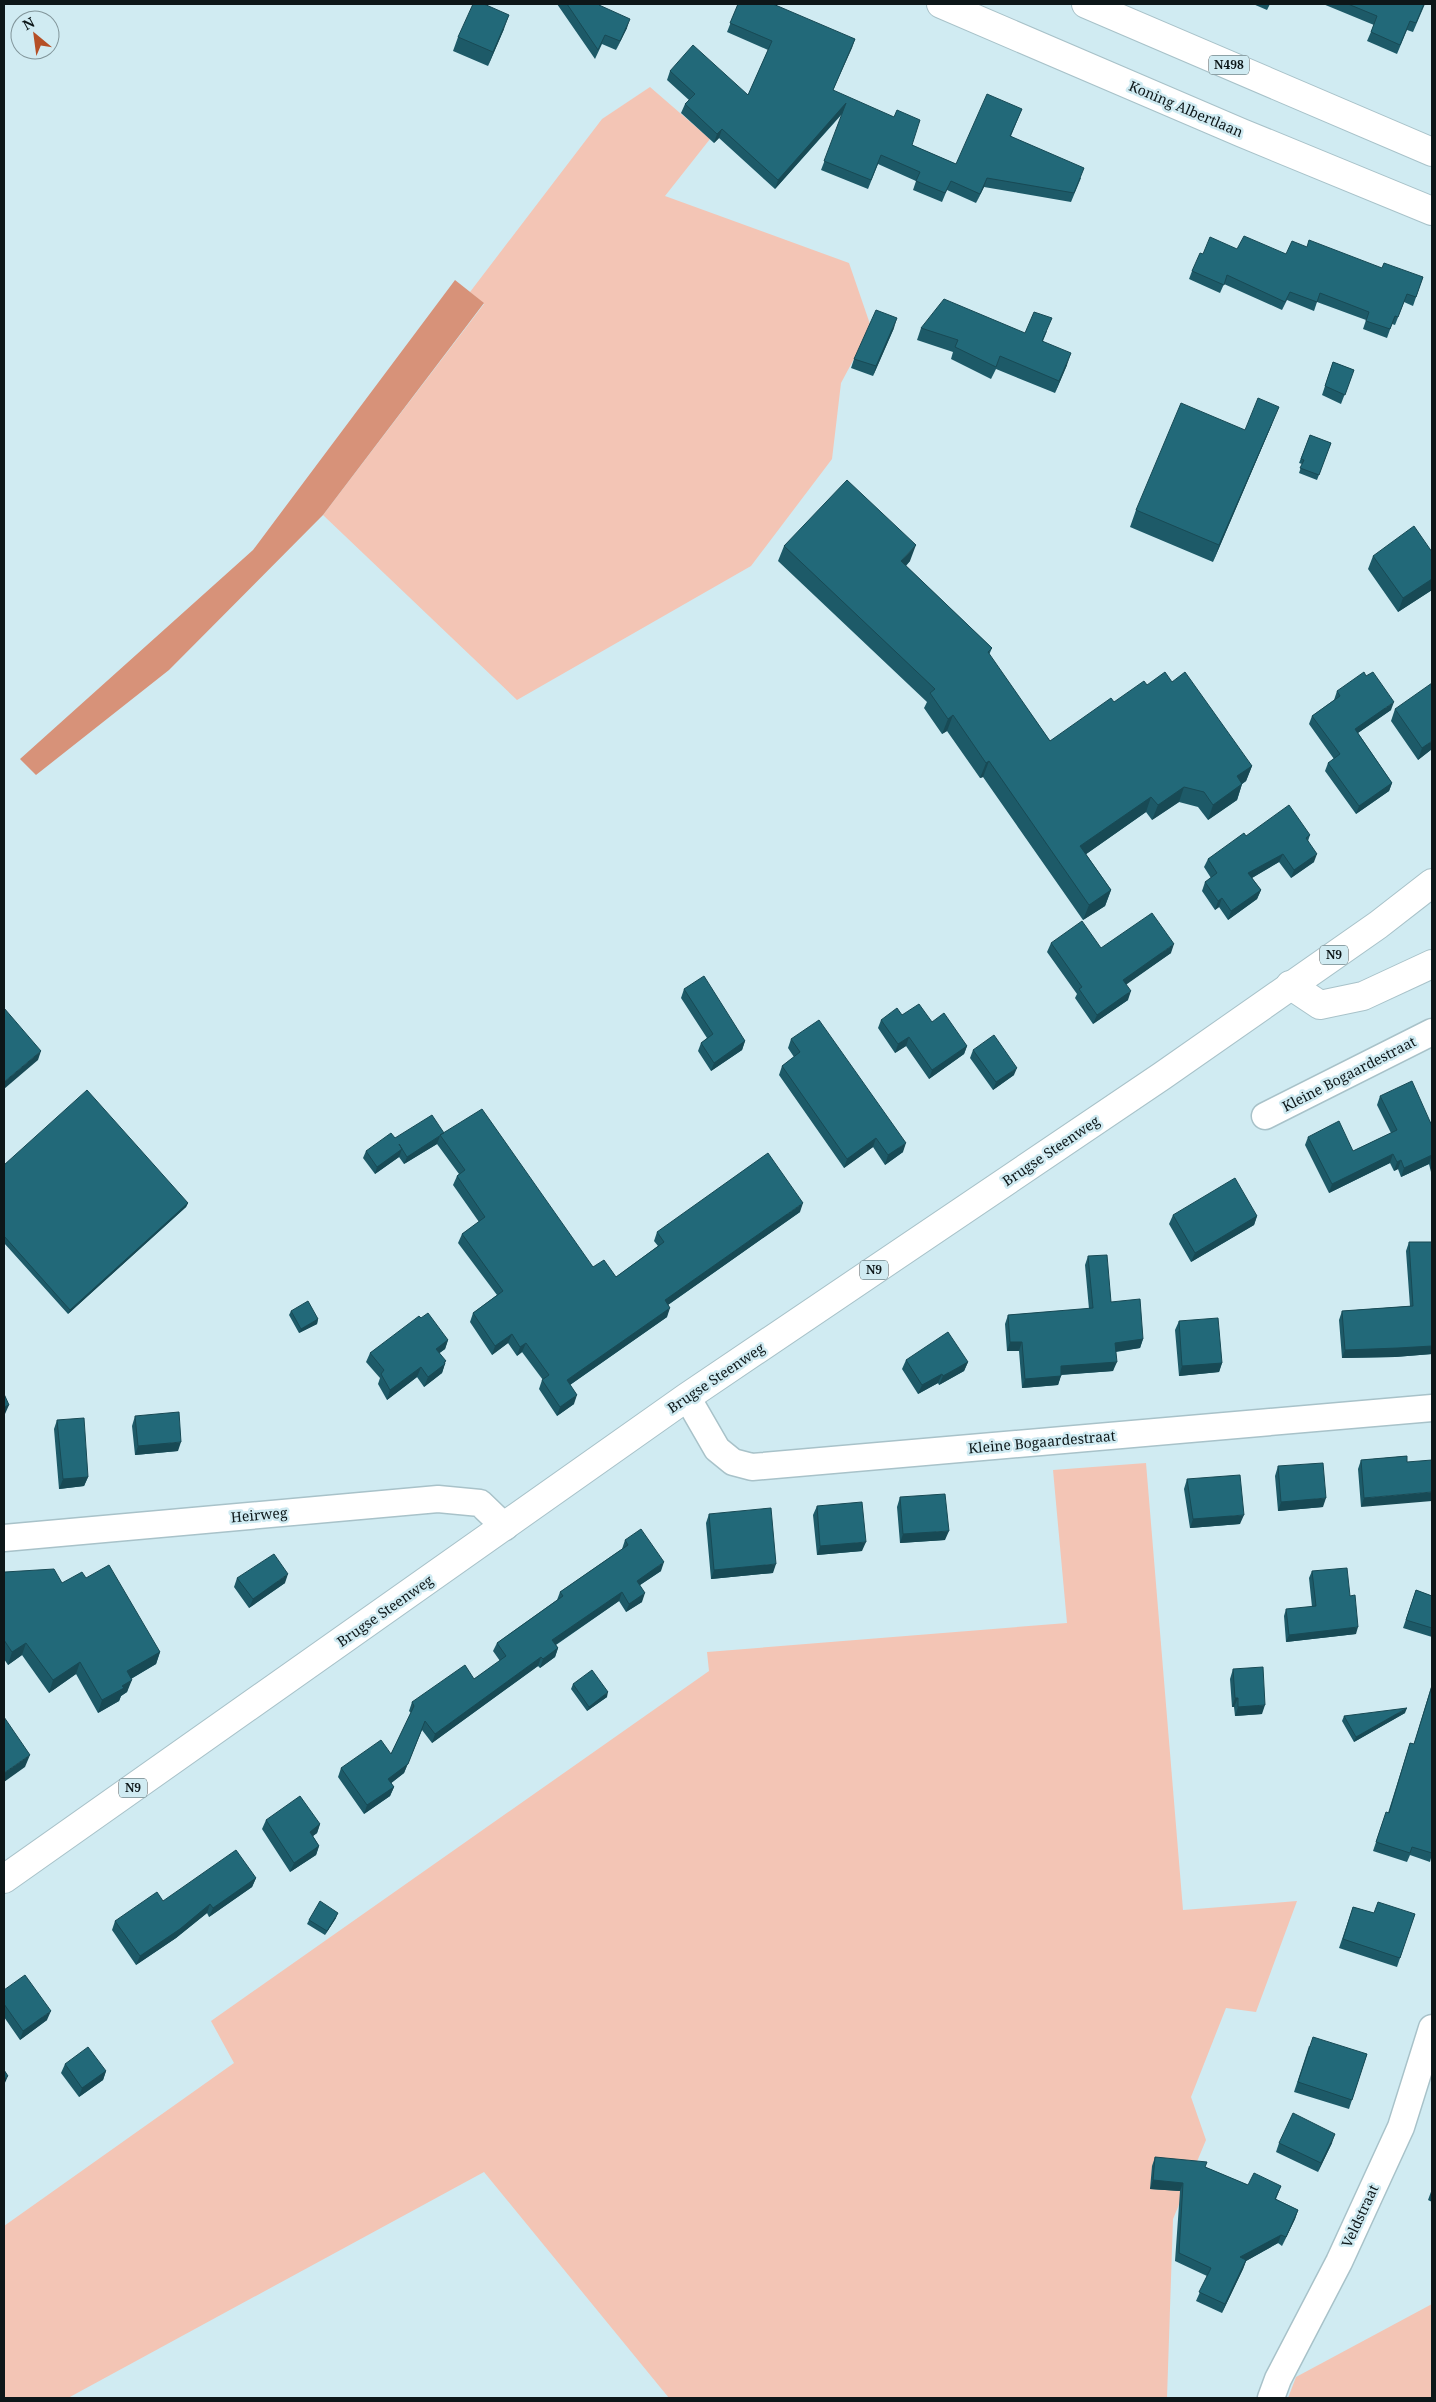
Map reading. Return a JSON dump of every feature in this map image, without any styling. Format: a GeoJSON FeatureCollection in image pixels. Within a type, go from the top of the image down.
{"type":"FeatureCollection","features":[{"type":"Feature","properties":{"kind":"main road","name":"Koning Albertlaan"},"geometry":{"type":"LineString","coordinates":[[940,4],[1251,137],[1432,211]]}},
{"type":"Feature","properties":{"kind":"main road","name":"N498"},"geometry":{"type":"LineString","coordinates":[[1086,4],[1432,152]]}},
{"type":"Feature","properties":{"kind":"main road","name":"Brugse Steenweg"},"geometry":{"type":"LineString","coordinates":[[4,1879],[687,1397],[1139,1092],[1378,925],[1432,883]]}},
{"type":"Feature","properties":{"kind":"main road"},"geometry":{"type":"LineString","coordinates":[[1290,985],[1320,1006],[1363,996],[1432,964]]}},
{"type":"Feature","properties":{"kind":"street","name":"Kleine Bogaardestraat"},"geometry":{"type":"LineString","coordinates":[[1265,1116],[1432,1032]]}},
{"type":"Feature","properties":{"kind":"street","name":"Kleine Bogaardestraat"},"geometry":{"type":"LineString","coordinates":[[687,1397],[717,1449],[733,1462],[752,1468],[1432,1408]]}},
{"type":"Feature","properties":{"kind":"street","name":"Heirweg"},"geometry":{"type":"LineString","coordinates":[[4,1538],[438,1500],[480,1503],[504,1527]]}},
{"type":"Feature","properties":{"kind":"street","name":"Veldstraat"},"geometry":{"type":"LineString","coordinates":[[1271,2398],[1278,2378],[1339,2262],[1401,2127],[1432,2028]]}},
{"type":"Feature","properties":{"kind":"shaded area"},"geometry":{"type":"Polygon","coordinates":[[[650,87],[710,139],[665,196],[849,263],[871,327],[841,383],[832,459],[751,566],[517,700],[323,515],[484,304],[470,292],[602,119],[650,87]]]}},
{"type":"Feature","properties":{"kind":"shaded area"},"geometry":{"type":"Polygon","coordinates":[[[455,280],[484,303],[323,515],[169,670],[36,775],[20,759],[253,550],[455,280]]]}},
{"type":"Feature","properties":{"kind":"shaded area"},"geometry":{"type":"Polygon","coordinates":[[[1146,1463],[1183,1910],[1297,1901],[1256,2012],[1226,2008],[1191,2097],[1206,2140],[1173,2219],[1167,2398],[669,2398],[484,2172],[68,2398],[4,2398],[4,2226],[234,2063],[211,2021],[709,1671],[707,1652],[1067,1623],[1053,1470],[1146,1463]]]}},
{"type":"Feature","properties":{"kind":"shaded area"},"geometry":{"type":"Polygon","coordinates":[[[1432,2304],[1432,2398],[1288,2398],[1296,2377],[1432,2304]]]}},
{"type":"Feature","properties":{"kind":"building"},"geometry":{"type":"Polygon","coordinates":[[[473,4],[484,4],[509,15],[493,52],[458,37],[473,4]]]}},
{"type":"Feature","properties":{"kind":"building"},"geometry":{"type":"Polygon","coordinates":[[[567,4],[600,4],[630,19],[620,41],[605,35],[598,50],[567,4]]]}},
{"type":"Feature","properties":{"kind":"building"},"geometry":{"type":"Polygon","coordinates":[[[738,4],[773,4],[855,39],[833,90],[894,117],[897,110],[920,120],[912,145],[956,164],[987,94],[1022,109],[1010,136],[1084,168],[1074,193],[987,178],[980,194],[951,181],[945,193],[916,181],[920,172],[881,155],[871,180],[824,161],[846,103],[778,180],[722,129],[717,134],[685,104],[695,94],[670,71],[693,45],[748,95],[772,41],[730,23],[738,4]]]}},
{"type":"Feature","properties":{"kind":"building"},"geometry":{"type":"Polygon","coordinates":[[[1348,4],[1424,4],[1416,23],[1410,21],[1400,45],[1371,32],[1377,16],[1348,4]]]}},
{"type":"Feature","properties":{"kind":"building"},"geometry":{"type":"Polygon","coordinates":[[[1244,236],[1286,254],[1292,241],[1307,247],[1309,240],[1382,268],[1384,263],[1423,277],[1416,297],[1407,294],[1398,317],[1395,316],[1390,329],[1366,321],[1369,312],[1320,293],[1317,302],[1290,292],[1285,302],[1227,275],[1224,285],[1192,271],[1200,253],[1203,254],[1210,237],[1237,249],[1244,236]]]}},
{"type":"Feature","properties":{"kind":"building"},"geometry":{"type":"Polygon","coordinates":[[[944,299],[1025,333],[1034,312],[1052,318],[1042,341],[1071,353],[1059,381],[1000,356],[996,367],[955,347],[958,340],[921,328],[944,299]]]}},
{"type":"Feature","properties":{"kind":"building"},"geometry":{"type":"Polygon","coordinates":[[[876,310],[897,318],[876,366],[854,359],[876,310]]]}},
{"type":"Feature","properties":{"kind":"building"},"geometry":{"type":"Polygon","coordinates":[[[1333,362],[1354,370],[1345,395],[1325,386],[1333,362]]]}},
{"type":"Feature","properties":{"kind":"building"},"geometry":{"type":"Polygon","coordinates":[[[1258,398],[1279,407],[1219,545],[1136,510],[1181,403],[1245,430],[1258,398]]]}},
{"type":"Feature","properties":{"kind":"building"},"geometry":{"type":"Polygon","coordinates":[[[1310,435],[1331,443],[1319,475],[1300,468],[1304,460],[1301,459],[1310,435]]]}},
{"type":"Feature","properties":{"kind":"building"},"geometry":{"type":"Polygon","coordinates":[[[847,480],[916,545],[901,561],[992,648],[988,652],[1050,741],[1111,698],[1114,702],[1144,681],[1147,685],[1165,672],[1172,682],[1185,672],[1252,766],[1237,776],[1242,784],[1213,805],[1204,792],[1184,787],[1158,805],[1151,797],[1080,846],[1111,890],[1089,905],[989,761],[986,763],[953,715],[948,719],[930,693],[935,689],[784,546],[847,480]]]}},
{"type":"Feature","properties":{"kind":"building"},"geometry":{"type":"Polygon","coordinates":[[[1414,526],[1432,552],[1432,579],[1403,598],[1373,556],[1414,526]]]}},
{"type":"Feature","properties":{"kind":"building"},"geometry":{"type":"Polygon","coordinates":[[[1364,672],[1366,676],[1373,672],[1394,702],[1355,729],[1392,783],[1359,806],[1328,763],[1340,754],[1312,716],[1340,696],[1337,691],[1364,672]]]}},
{"type":"Feature","properties":{"kind":"building"},"geometry":{"type":"Polygon","coordinates":[[[1432,683],[1432,741],[1422,748],[1395,709],[1432,683]]]}},
{"type":"Feature","properties":{"kind":"building"},"geometry":{"type":"Polygon","coordinates":[[[1289,805],[1310,835],[1306,838],[1317,854],[1294,870],[1283,854],[1248,873],[1261,890],[1231,911],[1222,898],[1218,901],[1205,882],[1217,873],[1208,859],[1244,833],[1246,836],[1289,805]]]}},
{"type":"Feature","properties":{"kind":"building"},"geometry":{"type":"Polygon","coordinates":[[[1152,913],[1174,944],[1123,980],[1131,991],[1097,1015],[1079,989],[1082,987],[1051,943],[1082,921],[1101,948],[1152,913]]]}},
{"type":"Feature","properties":{"kind":"building"},"geometry":{"type":"Polygon","coordinates":[[[704,976],[745,1041],[714,1063],[701,1043],[713,1034],[684,989],[704,976]]]}},
{"type":"Feature","properties":{"kind":"building"},"geometry":{"type":"Polygon","coordinates":[[[919,1004],[932,1022],[944,1013],[967,1046],[932,1070],[909,1037],[898,1044],[881,1020],[897,1008],[902,1015],[919,1004]]]}},
{"type":"Feature","properties":{"kind":"building"},"geometry":{"type":"Polygon","coordinates":[[[4,1008],[41,1051],[4,1082],[4,1008]]]}},
{"type":"Feature","properties":{"kind":"building"},"geometry":{"type":"Polygon","coordinates":[[[819,1020],[906,1143],[888,1155],[876,1138],[847,1159],[782,1066],[800,1052],[791,1039],[819,1020]]]}},
{"type":"Feature","properties":{"kind":"building"},"geometry":{"type":"Polygon","coordinates":[[[994,1035],[1017,1068],[996,1082],[973,1050],[994,1035]]]}},
{"type":"Feature","properties":{"kind":"building"},"geometry":{"type":"Polygon","coordinates":[[[1412,1081],[1432,1126],[1432,1155],[1404,1168],[1401,1160],[1397,1162],[1393,1154],[1332,1184],[1308,1137],[1339,1121],[1353,1151],[1397,1130],[1380,1096],[1412,1081]]]}},
{"type":"Feature","properties":{"kind":"building"},"geometry":{"type":"Polygon","coordinates":[[[87,1090],[188,1203],[70,1310],[4,1236],[4,1165],[87,1090]]]}},
{"type":"Feature","properties":{"kind":"building"},"geometry":{"type":"Polygon","coordinates":[[[482,1109],[593,1267],[604,1260],[616,1277],[664,1242],[657,1232],[768,1153],[803,1203],[665,1300],[670,1308],[567,1380],[577,1395],[560,1407],[542,1380],[549,1375],[526,1343],[520,1347],[512,1334],[495,1346],[473,1313],[503,1291],[462,1234],[485,1217],[457,1176],[465,1170],[440,1135],[482,1109]]]}},
{"type":"Feature","properties":{"kind":"building"},"geometry":{"type":"Polygon","coordinates":[[[432,1115],[444,1133],[407,1157],[399,1144],[402,1149],[377,1167],[366,1151],[391,1133],[395,1138],[432,1115]]]}},
{"type":"Feature","properties":{"kind":"building"},"geometry":{"type":"Polygon","coordinates":[[[1235,1178],[1257,1216],[1195,1253],[1173,1215],[1235,1178]]]}},
{"type":"Feature","properties":{"kind":"building"},"geometry":{"type":"Polygon","coordinates":[[[1409,1242],[1432,1242],[1432,1346],[1345,1350],[1342,1311],[1413,1306],[1409,1242]]]}},
{"type":"Feature","properties":{"kind":"building"},"geometry":{"type":"Polygon","coordinates":[[[1107,1255],[1111,1302],[1140,1299],[1143,1339],[1115,1343],[1117,1362],[1061,1366],[1061,1376],[1025,1379],[1022,1342],[1010,1342],[1008,1315],[1093,1308],[1088,1256],[1107,1255]]]}},
{"type":"Feature","properties":{"kind":"building"},"geometry":{"type":"Polygon","coordinates":[[[308,1301],[318,1319],[301,1329],[291,1311],[308,1301]]]}},
{"type":"Feature","properties":{"kind":"building"},"geometry":{"type":"Polygon","coordinates":[[[428,1313],[448,1340],[436,1349],[446,1361],[444,1362],[445,1364],[428,1377],[421,1367],[390,1390],[381,1374],[384,1370],[370,1353],[419,1316],[421,1318],[428,1313]]]}},
{"type":"Feature","properties":{"kind":"building"},"geometry":{"type":"Polygon","coordinates":[[[1218,1318],[1222,1363],[1182,1366],[1179,1321],[1218,1318]]]}},
{"type":"Feature","properties":{"kind":"building"},"geometry":{"type":"Polygon","coordinates":[[[948,1332],[968,1362],[922,1385],[906,1360],[948,1332]]]}},
{"type":"Feature","properties":{"kind":"building"},"geometry":{"type":"Polygon","coordinates":[[[4,1394],[9,1405],[4,1407],[4,1394]]]}},
{"type":"Feature","properties":{"kind":"building"},"geometry":{"type":"Polygon","coordinates":[[[179,1412],[181,1442],[138,1446],[135,1416],[179,1412]]]}},
{"type":"Feature","properties":{"kind":"building"},"geometry":{"type":"Polygon","coordinates":[[[84,1418],[88,1477],[63,1479],[57,1420],[84,1418]]]}},
{"type":"Feature","properties":{"kind":"building"},"geometry":{"type":"Polygon","coordinates":[[[1407,1456],[1407,1462],[1432,1460],[1432,1492],[1364,1498],[1361,1460],[1407,1456]]]}},
{"type":"Feature","properties":{"kind":"building"},"geometry":{"type":"Polygon","coordinates":[[[1323,1463],[1326,1498],[1281,1502],[1278,1466],[1323,1463]]]}},
{"type":"Feature","properties":{"kind":"building"},"geometry":{"type":"Polygon","coordinates":[[[1240,1475],[1244,1515],[1193,1519],[1187,1479],[1240,1475]]]}},
{"type":"Feature","properties":{"kind":"building"},"geometry":{"type":"Polygon","coordinates":[[[945,1494],[949,1531],[903,1534],[900,1497],[945,1494]]]}},
{"type":"Feature","properties":{"kind":"building"},"geometry":{"type":"Polygon","coordinates":[[[862,1502],[866,1542],[820,1546],[817,1506],[862,1502]]]}},
{"type":"Feature","properties":{"kind":"building"},"geometry":{"type":"Polygon","coordinates":[[[771,1508],[776,1564],[714,1570],[709,1514],[771,1508]]]}},
{"type":"Feature","properties":{"kind":"building"},"geometry":{"type":"Polygon","coordinates":[[[641,1529],[664,1562],[637,1581],[645,1593],[629,1604],[622,1592],[552,1640],[558,1648],[543,1659],[541,1657],[435,1734],[425,1721],[408,1764],[388,1779],[394,1787],[367,1805],[341,1768],[381,1740],[391,1754],[414,1706],[412,1702],[465,1665],[474,1679],[506,1656],[497,1643],[563,1596],[560,1592],[628,1545],[625,1540],[641,1529]]]}},
{"type":"Feature","properties":{"kind":"building"},"geometry":{"type":"Polygon","coordinates":[[[274,1554],[288,1574],[253,1599],[237,1578],[274,1554]]]}},
{"type":"Feature","properties":{"kind":"building"},"geometry":{"type":"Polygon","coordinates":[[[109,1565],[160,1652],[127,1671],[132,1680],[122,1686],[124,1688],[102,1700],[80,1662],[53,1680],[26,1643],[12,1652],[4,1640],[4,1573],[54,1569],[62,1583],[82,1572],[86,1578],[109,1565]]]}},
{"type":"Feature","properties":{"kind":"building"},"geometry":{"type":"Polygon","coordinates":[[[1347,1568],[1350,1596],[1355,1595],[1358,1627],[1289,1635],[1286,1609],[1316,1606],[1312,1571],[1347,1568]]]}},
{"type":"Feature","properties":{"kind":"building"},"geometry":{"type":"Polygon","coordinates":[[[1416,1590],[1432,1596],[1432,1628],[1406,1620],[1416,1590]]]}},
{"type":"Feature","properties":{"kind":"building"},"geometry":{"type":"Polygon","coordinates":[[[1263,1667],[1265,1705],[1238,1707],[1238,1698],[1235,1698],[1233,1669],[1263,1667]]]}},
{"type":"Feature","properties":{"kind":"building"},"geometry":{"type":"Polygon","coordinates":[[[592,1670],[608,1692],[589,1707],[573,1684],[592,1670]]]}},
{"type":"Feature","properties":{"kind":"building"},"geometry":{"type":"Polygon","coordinates":[[[1432,1686],[1432,1853],[1412,1847],[1410,1853],[1376,1842],[1386,1812],[1389,1813],[1410,1743],[1414,1744],[1432,1686]]]}},
{"type":"Feature","properties":{"kind":"building"},"geometry":{"type":"Polygon","coordinates":[[[1407,1708],[1356,1737],[1344,1716],[1407,1708]]]}},
{"type":"Feature","properties":{"kind":"building"},"geometry":{"type":"Polygon","coordinates":[[[4,1717],[30,1755],[4,1773],[4,1717]]]}},
{"type":"Feature","properties":{"kind":"building"},"geometry":{"type":"Polygon","coordinates":[[[300,1796],[320,1824],[310,1832],[319,1846],[294,1863],[266,1820],[300,1796]]]}},
{"type":"Feature","properties":{"kind":"building"},"geometry":{"type":"Polygon","coordinates":[[[236,1850],[256,1878],[213,1908],[210,1904],[180,1929],[140,1956],[115,1921],[157,1892],[163,1901],[236,1850]]]}},
{"type":"Feature","properties":{"kind":"building"},"geometry":{"type":"Polygon","coordinates":[[[320,1901],[338,1913],[327,1931],[309,1920],[320,1901]]]}},
{"type":"Feature","properties":{"kind":"building"},"geometry":{"type":"Polygon","coordinates":[[[1378,1902],[1415,1914],[1400,1958],[1343,1939],[1353,1907],[1374,1913],[1378,1902]]]}},
{"type":"Feature","properties":{"kind":"building"},"geometry":{"type":"Polygon","coordinates":[[[25,1975],[51,2011],[23,2031],[4,2004],[4,1990],[25,1975]]]}},
{"type":"Feature","properties":{"kind":"building"},"geometry":{"type":"Polygon","coordinates":[[[1313,2037],[1367,2054],[1352,2100],[1298,2082],[1313,2037]]]}},
{"type":"Feature","properties":{"kind":"building"},"geometry":{"type":"Polygon","coordinates":[[[88,2047],[106,2071],[82,2088],[65,2064],[88,2047]]]}},
{"type":"Feature","properties":{"kind":"building"},"geometry":{"type":"Polygon","coordinates":[[[4,2070],[8,2076],[4,2079],[4,2070]]]}},
{"type":"Feature","properties":{"kind":"building"},"geometry":{"type":"Polygon","coordinates":[[[1293,2113],[1335,2134],[1321,2163],[1279,2143],[1293,2113]]]}},
{"type":"Feature","properties":{"kind":"building"},"geometry":{"type":"Polygon","coordinates":[[[1155,2157],[1207,2162],[1205,2167],[1248,2185],[1254,2173],[1281,2186],[1275,2199],[1298,2210],[1286,2237],[1281,2235],[1240,2257],[1246,2260],[1225,2304],[1199,2292],[1211,2268],[1179,2253],[1183,2183],[1153,2180],[1155,2157]]]}}]}
